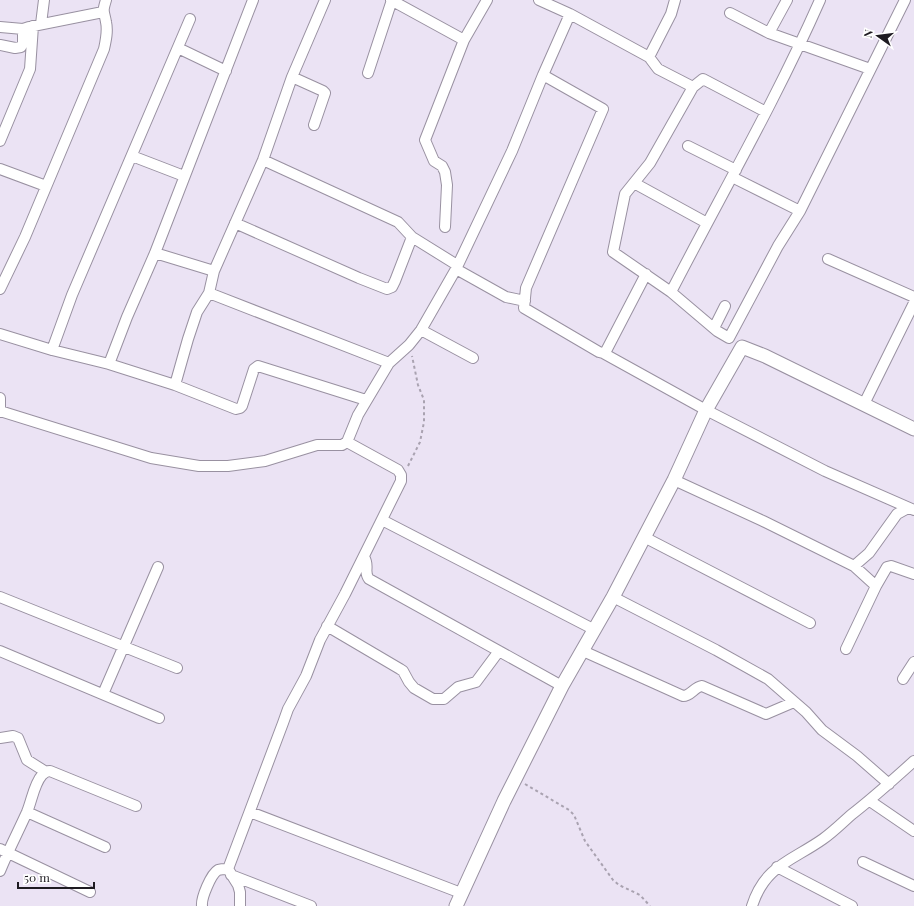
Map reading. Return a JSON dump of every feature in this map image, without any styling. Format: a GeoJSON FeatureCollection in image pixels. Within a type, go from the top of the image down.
{"type":"FeatureCollection","features":[{"type":"Feature","properties":{"kind":"main road"},"geometry":{"type":"LineString","coordinates":[[456,906],[515,778],[562,686],[613,597],[674,480],[706,410],[742,347],[765,356],[914,429]]}},
{"type":"Feature","properties":{"kind":"street"},"geometry":{"type":"LineString","coordinates":[[0,45],[15,48],[21,47],[44,0]]}},
{"type":"Feature","properties":{"kind":"street"},"geometry":{"type":"LineString","coordinates":[[0,289],[25,237],[104,49],[107,35],[103,12],[106,0]]}},
{"type":"Feature","properties":{"kind":"street"},"geometry":{"type":"LineString","coordinates":[[109,364],[127,317],[155,253],[253,0]]}},
{"type":"Feature","properties":{"kind":"street"},"geometry":{"type":"LineString","coordinates":[[175,386],[197,312],[209,293],[214,271],[263,160],[292,77],[325,0]]}},
{"type":"Feature","properties":{"kind":"street"},"geometry":{"type":"LineString","coordinates":[[368,73],[392,0],[464,40]]}},
{"type":"Feature","properties":{"kind":"street"},"geometry":{"type":"LineString","coordinates":[[445,227],[447,185],[445,172],[442,166],[434,161],[425,140],[464,40],[487,0]]}},
{"type":"Feature","properties":{"kind":"street"},"geometry":{"type":"LineString","coordinates":[[539,0],[570,14],[649,57],[658,69],[693,87]]}},
{"type":"Feature","properties":{"kind":"street"},"geometry":{"type":"LineString","coordinates":[[649,57],[671,14],[676,0]]}},
{"type":"Feature","properties":{"kind":"street"},"geometry":{"type":"LineString","coordinates":[[769,33],[787,0]]}},
{"type":"Feature","properties":{"kind":"street"},"geometry":{"type":"LineString","coordinates":[[671,292],[801,44],[820,0]]}},
{"type":"Feature","properties":{"kind":"street"},"geometry":{"type":"LineString","coordinates":[[729,338],[778,246],[800,211],[905,0]]}},
{"type":"Feature","properties":{"kind":"street"},"geometry":{"type":"LineString","coordinates":[[0,27],[32,26],[103,12]]}},
{"type":"Feature","properties":{"kind":"street"},"geometry":{"type":"LineString","coordinates":[[730,13],[769,33],[870,69]]}},
{"type":"Feature","properties":{"kind":"street"},"geometry":{"type":"LineString","coordinates":[[0,398],[0,412],[151,458],[198,466],[228,466],[265,461],[318,445],[342,445],[347,442],[358,415],[389,363],[409,345],[421,330],[456,267],[512,151],[570,14]]}},
{"type":"Feature","properties":{"kind":"street"},"geometry":{"type":"LineString","coordinates":[[52,350],[72,294],[190,19]]}},
{"type":"Feature","properties":{"kind":"street"},"geometry":{"type":"LineString","coordinates":[[0,141],[30,69],[32,26]]}},
{"type":"Feature","properties":{"kind":"street"},"geometry":{"type":"LineString","coordinates":[[178,48],[226,71]]}},
{"type":"Feature","properties":{"kind":"street"},"geometry":{"type":"LineString","coordinates":[[543,75],[603,109],[526,288],[524,308],[599,352],[706,410],[825,471],[911,509]]}},
{"type":"Feature","properties":{"kind":"street"},"geometry":{"type":"LineString","coordinates":[[292,77],[325,93],[314,125]]}},
{"type":"Feature","properties":{"kind":"street"},"geometry":{"type":"LineString","coordinates":[[742,347],[714,328],[671,292],[613,252],[625,194],[650,163],[693,87],[703,80],[766,112]]}},
{"type":"Feature","properties":{"kind":"street"},"geometry":{"type":"LineString","coordinates":[[688,146],[800,211]]}},
{"type":"Feature","properties":{"kind":"street"},"geometry":{"type":"LineString","coordinates":[[132,156],[184,176]]}},
{"type":"Feature","properties":{"kind":"street"},"geometry":{"type":"LineString","coordinates":[[263,160],[398,222],[412,238],[456,267],[506,297],[525,301]]}},
{"type":"Feature","properties":{"kind":"street"},"geometry":{"type":"LineString","coordinates":[[0,168],[46,186]]}},
{"type":"Feature","properties":{"kind":"street"},"geometry":{"type":"LineString","coordinates":[[634,183],[707,222]]}},
{"type":"Feature","properties":{"kind":"street"},"geometry":{"type":"LineString","coordinates":[[235,224],[359,278],[387,288],[392,287],[395,281],[412,238]]}},
{"type":"Feature","properties":{"kind":"street"},"geometry":{"type":"LineString","coordinates":[[155,253],[214,271]]}},
{"type":"Feature","properties":{"kind":"street"},"geometry":{"type":"LineString","coordinates":[[828,259],[914,297]]}},
{"type":"Feature","properties":{"kind":"street"},"geometry":{"type":"LineString","coordinates":[[603,353],[606,351],[646,274]]}},
{"type":"Feature","properties":{"kind":"street"},"geometry":{"type":"LineString","coordinates":[[209,293],[389,363]]}},
{"type":"Feature","properties":{"kind":"street"},"geometry":{"type":"LineString","coordinates":[[864,404],[914,303]]}},
{"type":"Feature","properties":{"kind":"street"},"geometry":{"type":"LineString","coordinates":[[714,328],[725,306]]}},
{"type":"Feature","properties":{"kind":"street"},"geometry":{"type":"LineString","coordinates":[[421,330],[473,358]]}},
{"type":"Feature","properties":{"kind":"street"},"geometry":{"type":"LineString","coordinates":[[0,334],[52,350],[109,364],[175,386],[236,409],[242,406],[254,369],[258,366],[366,400]]}},
{"type":"Feature","properties":{"kind":"street"},"geometry":{"type":"LineString","coordinates":[[230,872],[250,812],[288,709],[299,691],[320,640],[364,557],[401,481],[401,475],[398,470],[347,442]]}},
{"type":"Feature","properties":{"kind":"street"},"geometry":{"type":"LineString","coordinates":[[674,480],[763,521],[854,566],[876,586]]}},
{"type":"Feature","properties":{"kind":"street"},"geometry":{"type":"LineString","coordinates":[[854,566],[869,553],[897,514],[911,509]]}},
{"type":"Feature","properties":{"kind":"street"},"geometry":{"type":"LineString","coordinates":[[382,520],[595,630]]}},
{"type":"Feature","properties":{"kind":"street"},"geometry":{"type":"LineString","coordinates":[[644,537],[810,623]]}},
{"type":"Feature","properties":{"kind":"street"},"geometry":{"type":"LineString","coordinates":[[364,557],[367,562],[366,574],[369,579],[562,686]]}},
{"type":"Feature","properties":{"kind":"street"},"geometry":{"type":"LineString","coordinates":[[846,649],[876,586],[889,566],[914,574]]}},
{"type":"Feature","properties":{"kind":"street"},"geometry":{"type":"LineString","coordinates":[[103,694],[158,567]]}},
{"type":"Feature","properties":{"kind":"street"},"geometry":{"type":"LineString","coordinates":[[0,597],[177,668]]}},
{"type":"Feature","properties":{"kind":"street"},"geometry":{"type":"LineString","coordinates":[[613,597],[716,650],[768,680],[794,702],[822,730],[857,756],[889,784]]}},
{"type":"Feature","properties":{"kind":"street"},"geometry":{"type":"LineString","coordinates":[[327,626],[400,669],[414,688],[436,700],[444,699],[458,687],[476,682],[499,651]]}},
{"type":"Feature","properties":{"kind":"street"},"geometry":{"type":"LineString","coordinates":[[0,651],[159,718]]}},
{"type":"Feature","properties":{"kind":"street"},"geometry":{"type":"LineString","coordinates":[[583,651],[683,696],[689,694],[698,686],[702,686],[766,714],[794,702]]}},
{"type":"Feature","properties":{"kind":"street"},"geometry":{"type":"LineString","coordinates":[[903,679],[914,662]]}},
{"type":"Feature","properties":{"kind":"street"},"geometry":{"type":"LineString","coordinates":[[0,738],[13,736],[18,738],[27,760],[46,772]]}},
{"type":"Feature","properties":{"kind":"street"},"geometry":{"type":"LineString","coordinates":[[752,906],[756,895],[768,876],[777,867],[823,839],[870,801],[914,761]]}},
{"type":"Feature","properties":{"kind":"street"},"geometry":{"type":"LineString","coordinates":[[0,871],[3,851],[27,812],[42,774],[46,772],[50,771],[136,806]]}},
{"type":"Feature","properties":{"kind":"street"},"geometry":{"type":"LineString","coordinates":[[870,801],[914,831]]}},
{"type":"Feature","properties":{"kind":"street"},"geometry":{"type":"LineString","coordinates":[[27,812],[105,847]]}},
{"type":"Feature","properties":{"kind":"street"},"geometry":{"type":"LineString","coordinates":[[250,812],[461,894]]}},
{"type":"Feature","properties":{"kind":"street"},"geometry":{"type":"LineString","coordinates":[[3,851],[90,892]]}},
{"type":"Feature","properties":{"kind":"street"},"geometry":{"type":"LineString","coordinates":[[863,862],[914,886]]}},
{"type":"Feature","properties":{"kind":"street"},"geometry":{"type":"LineString","coordinates":[[777,867],[852,906]]}},
{"type":"Feature","properties":{"kind":"street"},"geometry":{"type":"LineString","coordinates":[[202,906],[202,900],[211,878],[220,869],[311,906]]}},
{"type":"Feature","properties":{"kind":"street"},"geometry":{"type":"LineString","coordinates":[[230,872],[238,885],[240,892],[240,906]]}},
{"type":"Feature","properties":{"kind":"path"},"geometry":{"type":"LineString","coordinates":[[401,475],[406,469],[420,442],[424,422],[424,400],[418,385],[409,345]]}},
{"type":"Feature","properties":{"kind":"path"},"geometry":{"type":"LineString","coordinates":[[515,778],[569,810],[574,815],[585,841],[613,880],[619,885],[640,895],[650,906]]}}]}
